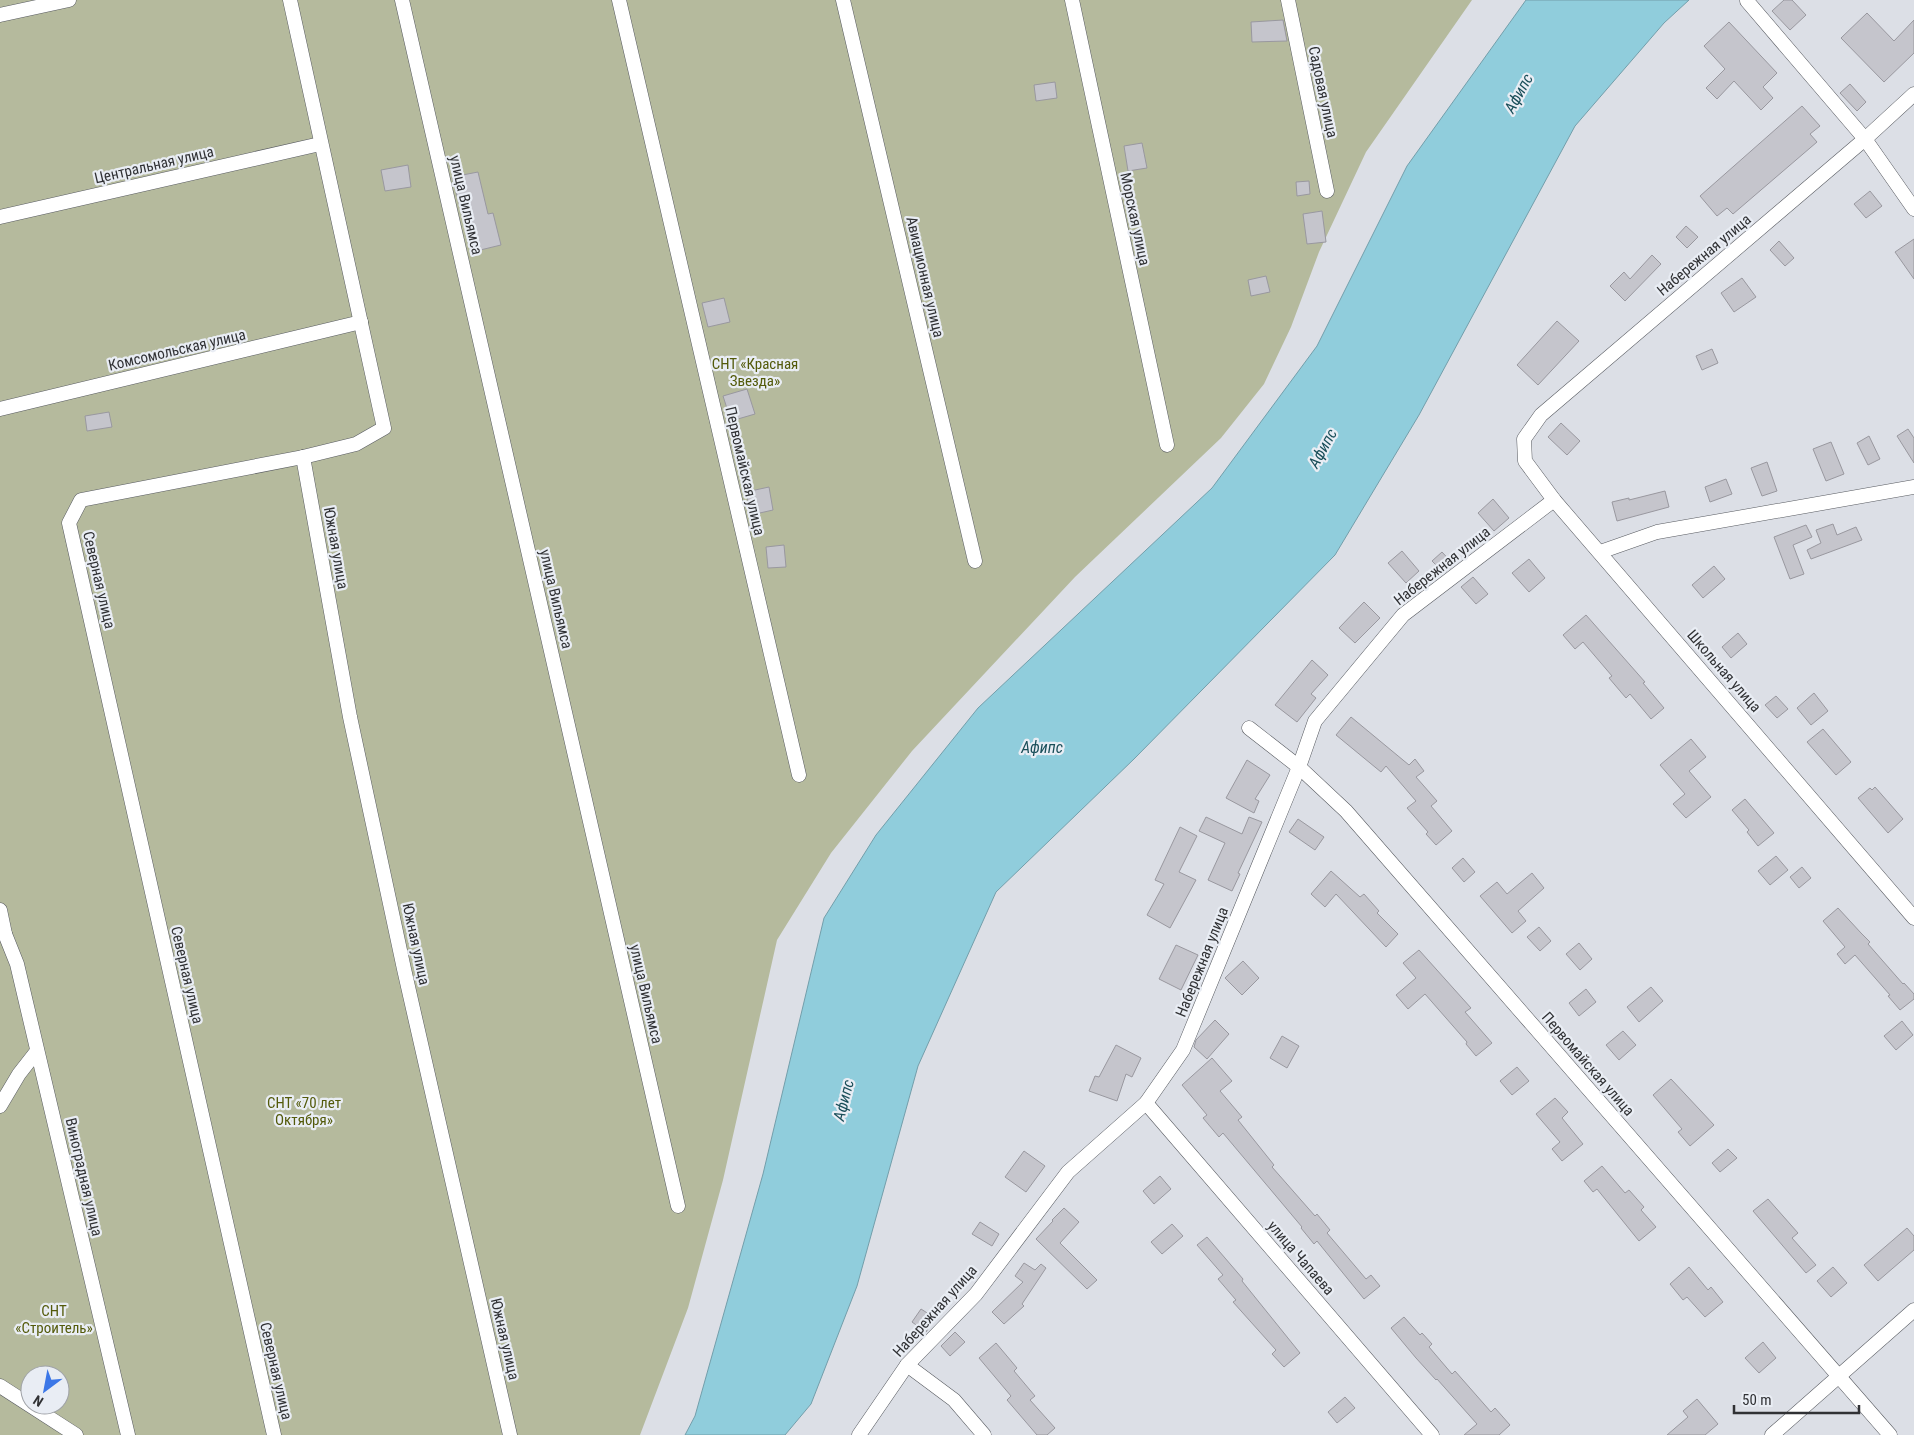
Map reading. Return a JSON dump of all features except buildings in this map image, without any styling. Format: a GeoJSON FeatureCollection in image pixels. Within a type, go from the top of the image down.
{"type":"FeatureCollection","features":[{"type":"Feature","properties":{"kind":"street"},"geometry":{"type":"LineString","coordinates":[[0,15],[69,0]]}},
{"type":"Feature","properties":{"kind":"street"},"geometry":{"type":"LineString","coordinates":[[290,0],[318,144],[361,322],[384,428],[356,444],[303,458]]}},
{"type":"Feature","properties":{"kind":"street","name":"улица Вильямса"},"geometry":{"type":"LineString","coordinates":[[402,0],[678,1206]]}},
{"type":"Feature","properties":{"kind":"street","name":"Первомайская улица"},"geometry":{"type":"LineString","coordinates":[[619,0],[798,775]]}},
{"type":"Feature","properties":{"kind":"street","name":"Авиационная улица"},"geometry":{"type":"LineString","coordinates":[[843,0],[975,562]]}},
{"type":"Feature","properties":{"kind":"street","name":"Морская улица"},"geometry":{"type":"LineString","coordinates":[[1072,0],[1166,445]]}},
{"type":"Feature","properties":{"kind":"street","name":"Садовая улица"},"geometry":{"type":"LineString","coordinates":[[1288,0],[1326,191]]}},
{"type":"Feature","properties":{"kind":"street"},"geometry":{"type":"LineString","coordinates":[[1747,1],[1865,139],[1914,209]]}},
{"type":"Feature","properties":{"kind":"street","name":"Набережная улица"},"geometry":{"type":"LineString","coordinates":[[1524,439],[1540,415],[1865,139],[1914,94]]}},
{"type":"Feature","properties":{"kind":"street","name":"Центральная улица"},"geometry":{"type":"LineString","coordinates":[[0,217],[318,144]]}},
{"type":"Feature","properties":{"kind":"street","name":"Комсомольская улица"},"geometry":{"type":"LineString","coordinates":[[0,408],[361,322]]}},
{"type":"Feature","properties":{"kind":"street","name":"Школьная улица"},"geometry":{"type":"LineString","coordinates":[[1524,439],[1525,461],[1554,500],[1914,918]]}},
{"type":"Feature","properties":{"kind":"street","name":"Северная улица"},"geometry":{"type":"LineString","coordinates":[[274,1435],[69,523],[81,500],[303,458]]}},
{"type":"Feature","properties":{"kind":"street","name":"Южная улица"},"geometry":{"type":"LineString","coordinates":[[303,458],[352,727],[404,969],[510,1435]]}},
{"type":"Feature","properties":{"kind":"street"},"geometry":{"type":"LineString","coordinates":[[1600,552],[1657,532],[1914,487]]}},
{"type":"Feature","properties":{"kind":"street","name":"Набережная улица"},"geometry":{"type":"LineString","coordinates":[[859,1435],[907,1364],[976,1294],[1068,1172],[1146,1103],[1183,1050],[1300,767],[1315,721],[1403,615],[1554,500]]}},
{"type":"Feature","properties":{"kind":"street","name":"Первомайская улица"},"geometry":{"type":"LineString","coordinates":[[1249,728],[1300,767],[1346,811],[1890,1435]]}},
{"type":"Feature","properties":{"kind":"street","name":"Виноградная улица"},"geometry":{"type":"LineString","coordinates":[[0,910],[3,932],[17,964],[128,1435]]}},
{"type":"Feature","properties":{"kind":"street"},"geometry":{"type":"LineString","coordinates":[[0,1106],[19,1074],[37,1050]]}},
{"type":"Feature","properties":{"kind":"street","name":"улица Чапаева"},"geometry":{"type":"LineString","coordinates":[[1146,1103],[1432,1435]]}},
{"type":"Feature","properties":{"kind":"street"},"geometry":{"type":"LineString","coordinates":[[1772,1435],[1914,1310]]}},
{"type":"Feature","properties":{"kind":"street"},"geometry":{"type":"LineString","coordinates":[[907,1364],[954,1400],[984,1435]]}},
{"type":"Feature","properties":{"kind":"street"},"geometry":{"type":"LineString","coordinates":[[0,1386],[76,1435]]}},
{"type":"Feature","properties":{"kind":"green space"},"geometry":{"type":"Polygon","coordinates":[[[0,0],[1472,0],[1366,152],[1319,252],[1291,327],[1264,384],[1221,438],[1075,577],[912,751],[831,853],[777,940],[723,1180],[688,1308],[640,1435],[0,1435],[0,0]]]}},
{"type":"Feature","properties":{"kind":"water","name":"Афипс"},"geometry":{"type":"Polygon","coordinates":[[[1526,0],[1689,0],[1664,23],[1575,126],[1419,415],[1335,555],[1134,759],[996,892],[918,1066],[857,1286],[811,1404],[785,1435],[685,1435],[695,1416],[763,1174],[824,918],[876,835],[978,708],[1212,488],[1317,346],[1407,166],[1526,0]]]}},
{"type":"Feature","properties":{"kind":"park label","name":"СНТ «Красная Звезда»"},"geometry":{"type":"Point","coordinates":[755,372]}},
{"type":"Feature","properties":{"kind":"park label","name":"СНТ «70 лет Октября»"},"geometry":{"type":"Point","coordinates":[304,1112]}},
{"type":"Feature","properties":{"kind":"park label","name":"СНТ «Строитель»"},"geometry":{"type":"Point","coordinates":[54,1320]}}]}
